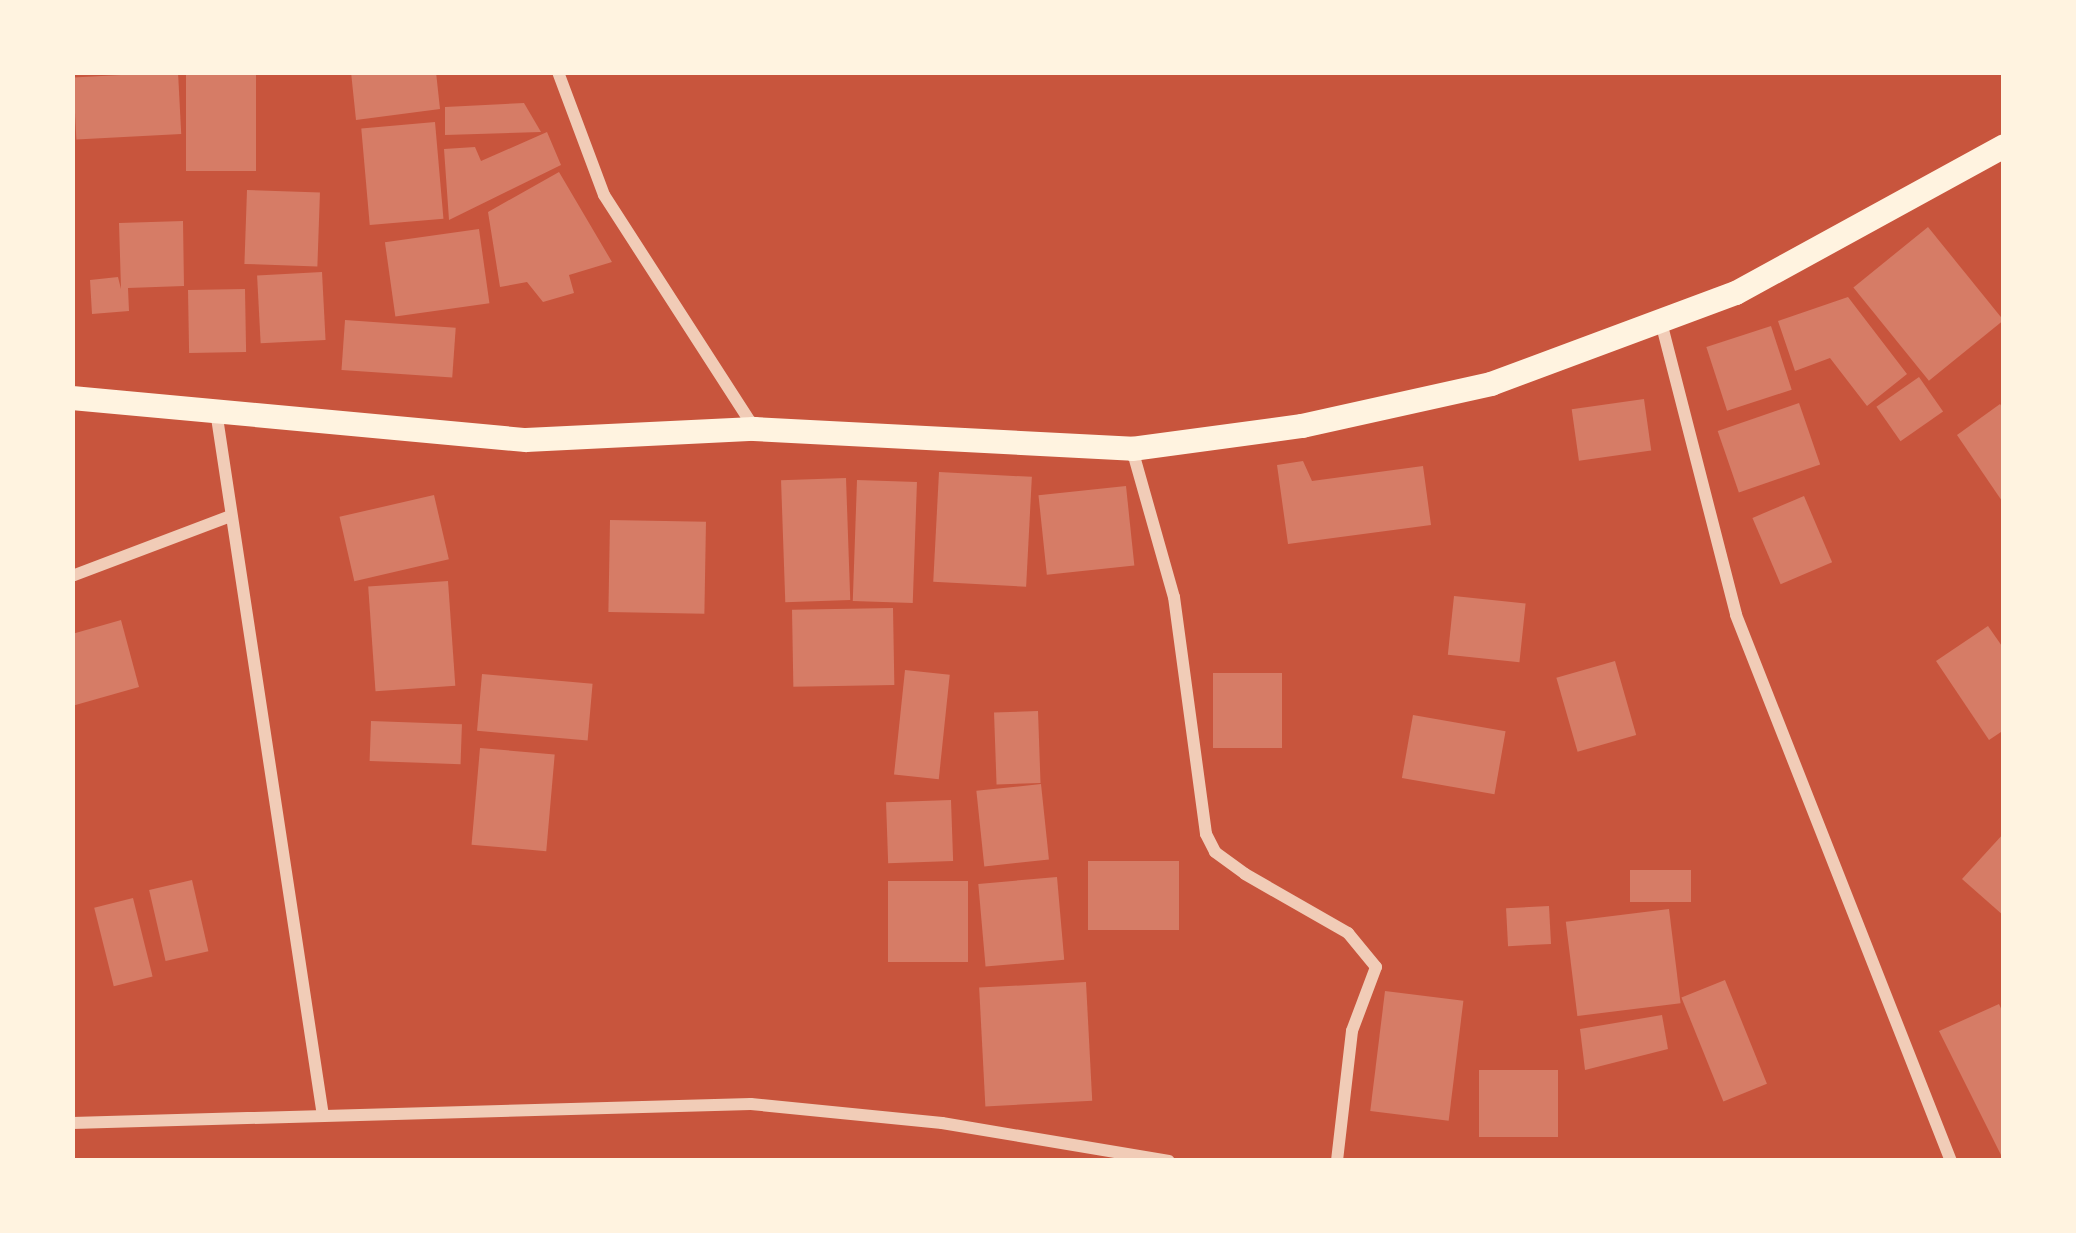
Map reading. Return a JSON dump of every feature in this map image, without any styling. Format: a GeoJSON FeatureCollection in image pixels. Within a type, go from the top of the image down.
{"type":"FeatureCollection","features":[{"type":"Feature","properties":{"kind":"main road"},"geometry":{"type":"LineString","coordinates":[[72,398],[526,440],[754,429],[1132,449],[1302,426],[1491,384],[1736,293],[2004,146]]}},
{"type":"Feature","properties":{"kind":"street"},"geometry":{"type":"LineString","coordinates":[[558,72],[604,195],[754,429]]}},
{"type":"Feature","properties":{"kind":"street"},"geometry":{"type":"LineString","coordinates":[[1660,321],[1736,615],[1951,1161]]}},
{"type":"Feature","properties":{"kind":"street"},"geometry":{"type":"LineString","coordinates":[[216,411],[228,517],[322,1116]]}},
{"type":"Feature","properties":{"kind":"street"},"geometry":{"type":"LineString","coordinates":[[1132,449],[1174,597],[1205,833],[1214,852],[1245,874],[1348,933],[1376,967],[1352,1031],[1337,1161]]}},
{"type":"Feature","properties":{"kind":"street"},"geometry":{"type":"LineString","coordinates":[[72,576],[228,517]]}},
{"type":"Feature","properties":{"kind":"street"},"geometry":{"type":"LineString","coordinates":[[72,1124],[751,1103],[942,1124],[1169,1161]]}},
{"type":"Feature","properties":{"kind":"building"},"geometry":{"type":"Polygon","coordinates":[[[178,72],[181,134],[76,139],[73,77],[178,72]]]}},
{"type":"Feature","properties":{"kind":"building"},"geometry":{"type":"Polygon","coordinates":[[[186,72],[256,72],[256,171],[186,171],[186,72]]]}},
{"type":"Feature","properties":{"kind":"building"},"geometry":{"type":"Polygon","coordinates":[[[351,72],[436,72],[440,109],[356,120],[351,72]]]}},
{"type":"Feature","properties":{"kind":"building"},"geometry":{"type":"Polygon","coordinates":[[[524,103],[541,132],[445,135],[445,107],[524,103]]]}},
{"type":"Feature","properties":{"kind":"building"},"geometry":{"type":"Polygon","coordinates":[[[435,122],[443,219],[370,225],[361,128],[435,122]]]}},
{"type":"Feature","properties":{"kind":"building"},"geometry":{"type":"Polygon","coordinates":[[[547,132],[561,165],[449,220],[444,149],[475,147],[481,161],[547,132]]]}},
{"type":"Feature","properties":{"kind":"building"},"geometry":{"type":"Polygon","coordinates":[[[559,172],[612,262],[569,275],[574,293],[543,302],[527,282],[500,287],[488,212],[559,172]]]}},
{"type":"Feature","properties":{"kind":"building"},"geometry":{"type":"Polygon","coordinates":[[[247,190],[320,193],[317,267],[244,264],[247,190]]]}},
{"type":"Feature","properties":{"kind":"building"},"geometry":{"type":"Polygon","coordinates":[[[183,221],[184,286],[128,288],[129,311],[92,314],[90,280],[118,277],[121,289],[119,223],[183,221]]]}},
{"type":"Feature","properties":{"kind":"building"},"geometry":{"type":"Polygon","coordinates":[[[1928,227],[2004,320],[1929,381],[1853,287],[1928,227]]]}},
{"type":"Feature","properties":{"kind":"building"},"geometry":{"type":"Polygon","coordinates":[[[479,229],[489,303],[395,316],[385,242],[479,229]]]}},
{"type":"Feature","properties":{"kind":"building"},"geometry":{"type":"Polygon","coordinates":[[[322,272],[326,340],[261,343],[257,275],[322,272]]]}},
{"type":"Feature","properties":{"kind":"building"},"geometry":{"type":"Polygon","coordinates":[[[245,289],[246,352],[189,353],[188,290],[245,289]]]}},
{"type":"Feature","properties":{"kind":"building"},"geometry":{"type":"Polygon","coordinates":[[[1848,297],[1907,374],[1867,406],[1830,358],[1795,371],[1778,321],[1848,297]]]}},
{"type":"Feature","properties":{"kind":"building"},"geometry":{"type":"Polygon","coordinates":[[[345,320],[456,328],[452,378],[342,370],[345,320]]]}},
{"type":"Feature","properties":{"kind":"building"},"geometry":{"type":"Polygon","coordinates":[[[1771,326],[1792,390],[1727,411],[1706,347],[1771,326]]]}},
{"type":"Feature","properties":{"kind":"building"},"geometry":{"type":"Polygon","coordinates":[[[1919,377],[1943,411],[1900,441],[1876,407],[1919,377]]]}},
{"type":"Feature","properties":{"kind":"building"},"geometry":{"type":"Polygon","coordinates":[[[1644,399],[1651,450],[1579,461],[1572,409],[1644,399]]]}},
{"type":"Feature","properties":{"kind":"building"},"geometry":{"type":"Polygon","coordinates":[[[1799,403],[1820,464],[1739,492],[1718,431],[1799,403]]]}},
{"type":"Feature","properties":{"kind":"building"},"geometry":{"type":"Polygon","coordinates":[[[2000,404],[2004,410],[2004,504],[1957,435],[2000,404]]]}},
{"type":"Feature","properties":{"kind":"building"},"geometry":{"type":"Polygon","coordinates":[[[1303,461],[1312,481],[1423,466],[1431,525],[1288,544],[1277,465],[1303,461]]]}},
{"type":"Feature","properties":{"kind":"building"},"geometry":{"type":"Polygon","coordinates":[[[939,472],[1032,477],[1026,587],[933,582],[939,472]]]}},
{"type":"Feature","properties":{"kind":"building"},"geometry":{"type":"Polygon","coordinates":[[[846,478],[850,600],[785,602],[781,480],[846,478]]]}},
{"type":"Feature","properties":{"kind":"building"},"geometry":{"type":"Polygon","coordinates":[[[857,480],[917,482],[913,603],[853,601],[857,480]]]}},
{"type":"Feature","properties":{"kind":"building"},"geometry":{"type":"Polygon","coordinates":[[[1126,486],[1134,566],[1047,575],[1038,495],[1126,486]]]}},
{"type":"Feature","properties":{"kind":"building"},"geometry":{"type":"Polygon","coordinates":[[[434,495],[449,559],[354,581],[339,517],[434,495]]]}},
{"type":"Feature","properties":{"kind":"building"},"geometry":{"type":"Polygon","coordinates":[[[1804,496],[1832,562],[1781,584],[1752,518],[1804,496]]]}},
{"type":"Feature","properties":{"kind":"building"},"geometry":{"type":"Polygon","coordinates":[[[610,520],[706,522],[704,614],[608,612],[610,520]]]}},
{"type":"Feature","properties":{"kind":"building"},"geometry":{"type":"Polygon","coordinates":[[[448,581],[455,686],[376,691],[368,587],[448,581]]]}},
{"type":"Feature","properties":{"kind":"building"},"geometry":{"type":"Polygon","coordinates":[[[1454,596],[1526,604],[1519,662],[1448,655],[1454,596]]]}},
{"type":"Feature","properties":{"kind":"building"},"geometry":{"type":"Polygon","coordinates":[[[893,608],[894,685],[793,687],[792,610],[893,608]]]}},
{"type":"Feature","properties":{"kind":"building"},"geometry":{"type":"Polygon","coordinates":[[[121,620],[139,687],[72,706],[72,634],[121,620]]]}},
{"type":"Feature","properties":{"kind":"building"},"geometry":{"type":"Polygon","coordinates":[[[1988,626],[2004,649],[2004,730],[1989,740],[1936,661],[1988,626]]]}},
{"type":"Feature","properties":{"kind":"building"},"geometry":{"type":"Polygon","coordinates":[[[1615,661],[1636,735],[1578,752],[1556,678],[1615,661]]]}},
{"type":"Feature","properties":{"kind":"building"},"geometry":{"type":"Polygon","coordinates":[[[905,670],[950,675],[939,779],[894,774],[905,670]]]}},
{"type":"Feature","properties":{"kind":"building"},"geometry":{"type":"Polygon","coordinates":[[[1213,673],[1282,673],[1282,748],[1213,748],[1213,673]]]}},
{"type":"Feature","properties":{"kind":"building"},"geometry":{"type":"Polygon","coordinates":[[[482,674],[593,684],[588,740],[477,731],[482,674]]]}},
{"type":"Feature","properties":{"kind":"building"},"geometry":{"type":"Polygon","coordinates":[[[1038,711],[1041,783],[997,784],[994,713],[1038,711]]]}},
{"type":"Feature","properties":{"kind":"building"},"geometry":{"type":"Polygon","coordinates":[[[1413,715],[1506,731],[1494,794],[1402,778],[1413,715]]]}},
{"type":"Feature","properties":{"kind":"building"},"geometry":{"type":"Polygon","coordinates":[[[371,721],[462,724],[461,764],[370,761],[371,721]]]}},
{"type":"Feature","properties":{"kind":"building"},"geometry":{"type":"Polygon","coordinates":[[[480,748],[555,755],[546,851],[472,845],[480,748]]]}},
{"type":"Feature","properties":{"kind":"building"},"geometry":{"type":"Polygon","coordinates":[[[1041,784],[1049,860],[984,866],[976,791],[1041,784]]]}},
{"type":"Feature","properties":{"kind":"building"},"geometry":{"type":"Polygon","coordinates":[[[951,800],[953,861],[888,863],[886,802],[951,800]]]}},
{"type":"Feature","properties":{"kind":"building"},"geometry":{"type":"Polygon","coordinates":[[[2004,833],[2004,916],[1962,879],[2004,833]]]}},
{"type":"Feature","properties":{"kind":"building"},"geometry":{"type":"Polygon","coordinates":[[[1088,861],[1179,861],[1179,930],[1088,930],[1088,861]]]}},
{"type":"Feature","properties":{"kind":"building"},"geometry":{"type":"Polygon","coordinates":[[[1630,870],[1691,870],[1691,902],[1630,902],[1630,870]]]}},
{"type":"Feature","properties":{"kind":"building"},"geometry":{"type":"Polygon","coordinates":[[[1057,877],[1064,960],[986,967],[978,884],[1057,877]]]}},
{"type":"Feature","properties":{"kind":"building"},"geometry":{"type":"Polygon","coordinates":[[[192,880],[208,951],[166,961],[149,890],[192,880]]]}},
{"type":"Feature","properties":{"kind":"building"},"geometry":{"type":"Polygon","coordinates":[[[888,881],[968,881],[968,962],[888,962],[888,881]]]}},
{"type":"Feature","properties":{"kind":"building"},"geometry":{"type":"Polygon","coordinates":[[[133,898],[153,977],[114,986],[94,908],[133,898]]]}},
{"type":"Feature","properties":{"kind":"building"},"geometry":{"type":"Polygon","coordinates":[[[1549,906],[1551,944],[1508,946],[1506,908],[1549,906]]]}},
{"type":"Feature","properties":{"kind":"building"},"geometry":{"type":"Polygon","coordinates":[[[1669,909],[1681,1003],[1577,1016],[1566,922],[1669,909]]]}},
{"type":"Feature","properties":{"kind":"building"},"geometry":{"type":"Polygon","coordinates":[[[1725,980],[1767,1084],[1723,1101],[1681,998],[1725,980]]]}},
{"type":"Feature","properties":{"kind":"building"},"geometry":{"type":"Polygon","coordinates":[[[1086,982],[1092,1101],[985,1106],[979,988],[1086,982]]]}},
{"type":"Feature","properties":{"kind":"building"},"geometry":{"type":"Polygon","coordinates":[[[1385,991],[1463,1001],[1449,1121],[1370,1111],[1385,991]]]}},
{"type":"Feature","properties":{"kind":"building"},"geometry":{"type":"Polygon","coordinates":[[[1999,1004],[2004,1015],[2004,1161],[1939,1031],[1999,1004]]]}},
{"type":"Feature","properties":{"kind":"building"},"geometry":{"type":"Polygon","coordinates":[[[1662,1015],[1668,1049],[1585,1070],[1580,1029],[1662,1015]]]}},
{"type":"Feature","properties":{"kind":"building"},"geometry":{"type":"Polygon","coordinates":[[[1479,1070],[1558,1070],[1558,1137],[1479,1137],[1479,1070]]]}}]}
